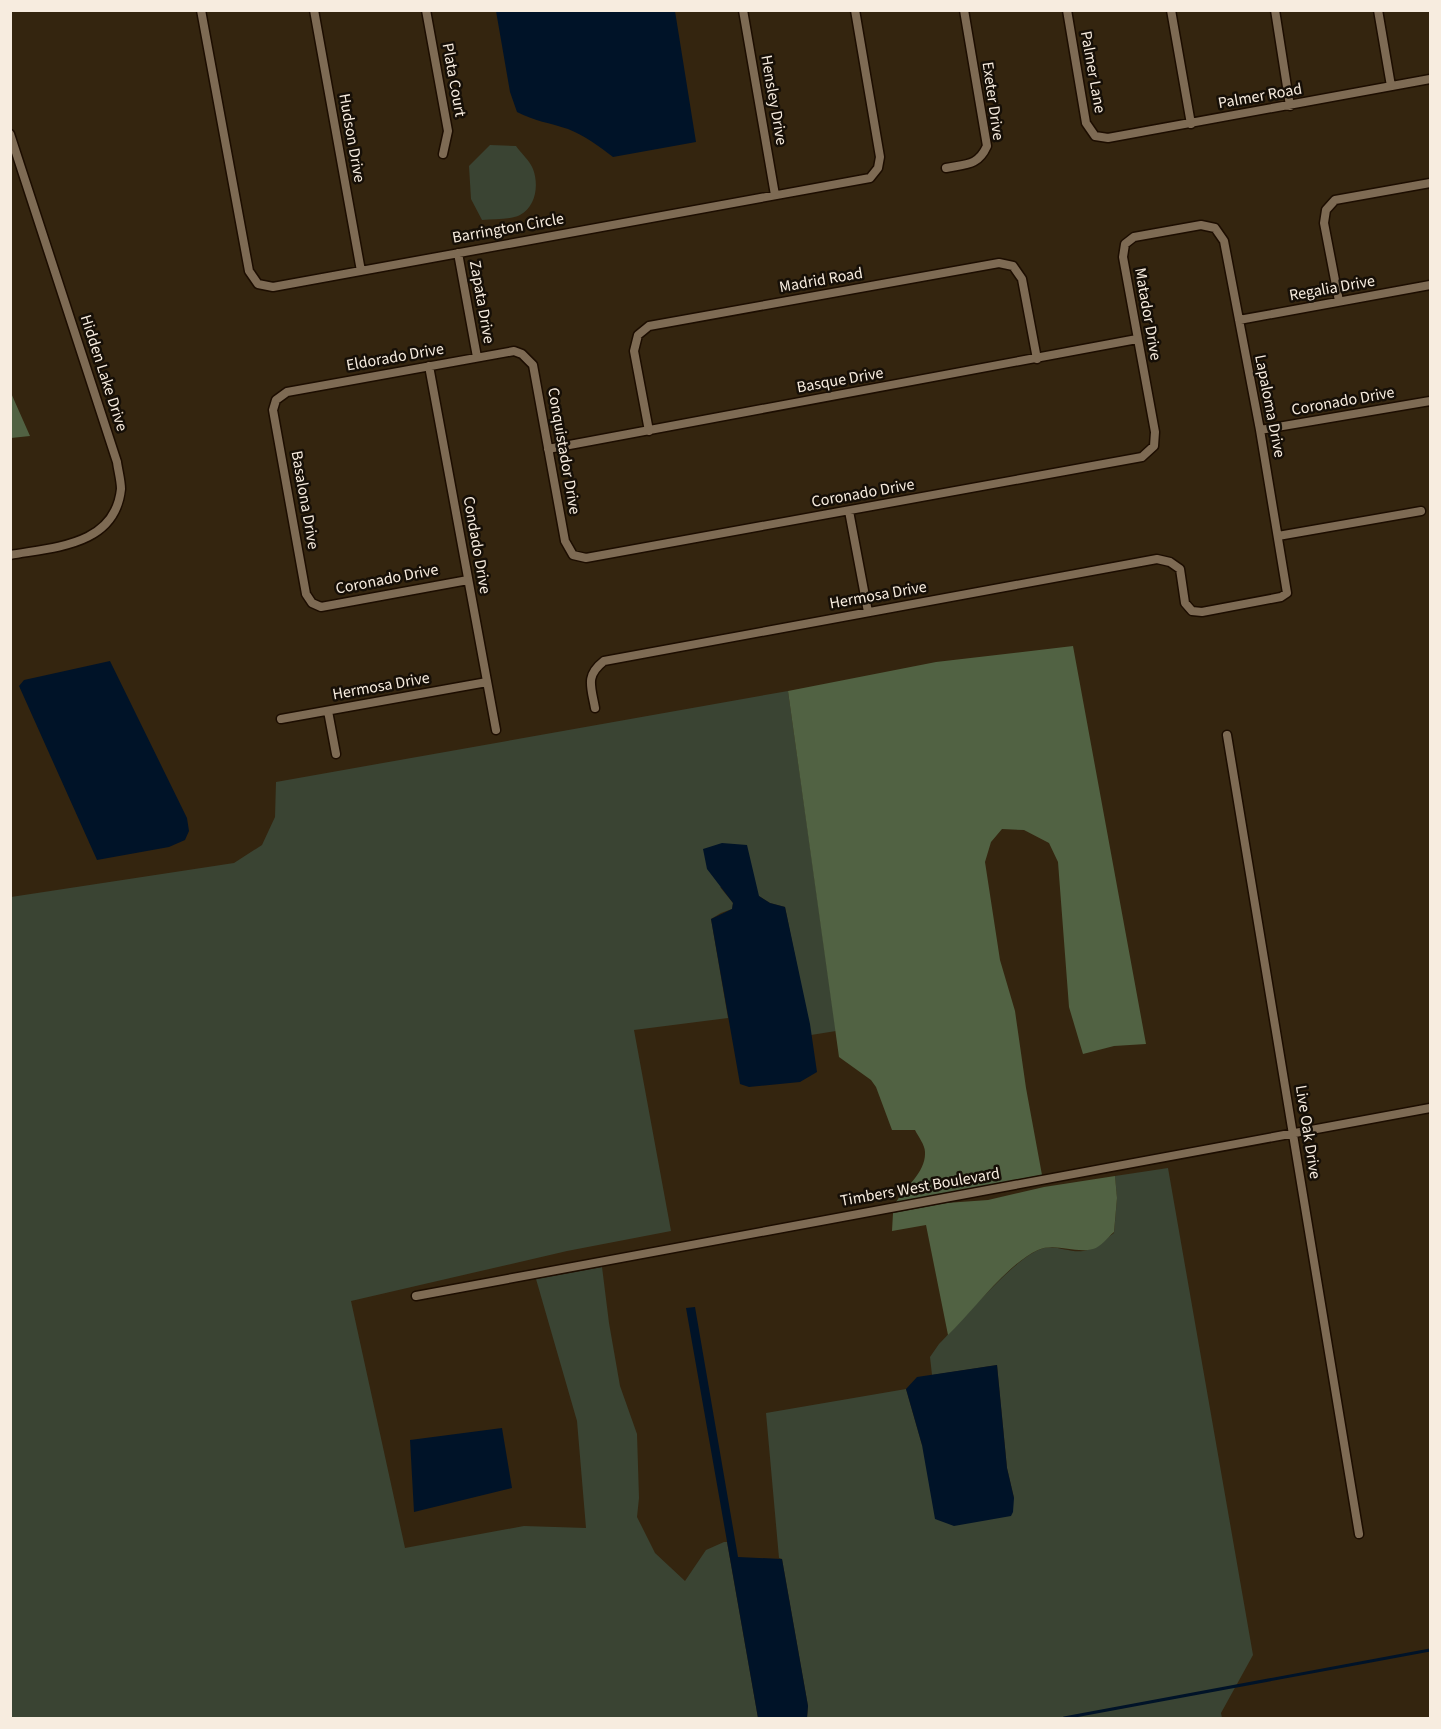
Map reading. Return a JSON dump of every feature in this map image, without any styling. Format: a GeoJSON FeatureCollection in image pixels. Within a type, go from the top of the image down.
{"type":"FeatureCollection","features":[{"type":"Feature","properties":{"kind":"street","name":"Barrington Circle"},"geometry":{"type":"LineString","coordinates":[[201,10],[249,271],[258,284],[273,287],[870,178],[878,168],[880,158],[855,10]]}},
{"type":"Feature","properties":{"kind":"street","name":"Hudson Drive"},"geometry":{"type":"LineString","coordinates":[[314,10],[361,271]]}},
{"type":"Feature","properties":{"kind":"street","name":"Plata Court"},"geometry":{"type":"LineString","coordinates":[[426,10],[448,131],[442,154]]}},
{"type":"Feature","properties":{"kind":"street","name":"Hensley Drive"},"geometry":{"type":"LineString","coordinates":[[743,10],[775,195]]}},
{"type":"Feature","properties":{"kind":"street","name":"Exeter Drive"},"geometry":{"type":"LineString","coordinates":[[946,168],[975,163],[987,146],[964,10]]}},
{"type":"Feature","properties":{"kind":"street","name":"Palmer Lane"},"geometry":{"type":"LineString","coordinates":[[1067,10],[1086,123],[1095,136]]}},
{"type":"Feature","properties":{"kind":"street"},"geometry":{"type":"LineString","coordinates":[[1171,10],[1191,124]]}},
{"type":"Feature","properties":{"kind":"street"},"geometry":{"type":"LineString","coordinates":[[1275,10],[1290,105]]}},
{"type":"Feature","properties":{"kind":"street"},"geometry":{"type":"LineString","coordinates":[[1378,10],[1391,86]]}},
{"type":"Feature","properties":{"kind":"street","name":"Palmer Road"},"geometry":{"type":"LineString","coordinates":[[1095,136],[1108,138],[1191,124],[1431,79]]}},
{"type":"Feature","properties":{"kind":"street","name":"Hidden Lake Drive"},"geometry":{"type":"LineString","coordinates":[[10,134],[117,462],[121,487],[117,510],[104,528],[68,545],[10,555]]}},
{"type":"Feature","properties":{"kind":"street"},"geometry":{"type":"LineString","coordinates":[[1339,302],[1324,223],[1326,210],[1335,200],[1431,183]]}},
{"type":"Feature","properties":{"kind":"street","name":"Matador Drive"},"geometry":{"type":"LineString","coordinates":[[1154,446],[1155,432],[1123,257],[1125,244],[1134,237],[1201,225],[1215,228]]}},
{"type":"Feature","properties":{"kind":"street","name":"Lapaloma Drive"},"geometry":{"type":"LineString","coordinates":[[1170,562],[1180,569],[1185,603],[1192,611],[1202,612],[1281,597],[1287,593],[1260,430],[1224,241],[1215,228]]}},
{"type":"Feature","properties":{"kind":"street","name":"Zapata Drive"},"geometry":{"type":"LineString","coordinates":[[458,253],[477,357]]}},
{"type":"Feature","properties":{"kind":"street","name":"Madrid Road"},"geometry":{"type":"LineString","coordinates":[[649,431],[634,351],[638,335],[650,326],[999,263],[1013,267],[1022,279],[1037,359]]}},
{"type":"Feature","properties":{"kind":"street","name":"Regalia Drive"},"geometry":{"type":"LineString","coordinates":[[1239,320],[1431,285]]}},
{"type":"Feature","properties":{"kind":"street","name":"Basque Drive"},"geometry":{"type":"LineString","coordinates":[[548,448],[1137,339]]}},
{"type":"Feature","properties":{"kind":"street","name":"Eldorado Drive"},"geometry":{"type":"LineString","coordinates":[[276,400],[287,392],[514,351],[522,354]]}},
{"type":"Feature","properties":{"kind":"street","name":"Conquistador Drive"},"geometry":{"type":"LineString","coordinates":[[522,354],[533,365],[564,542],[573,555]]}},
{"type":"Feature","properties":{"kind":"street","name":"Condado Drive"},"geometry":{"type":"LineString","coordinates":[[429,366],[496,730]]}},
{"type":"Feature","properties":{"kind":"street","name":"Basalona Drive"},"geometry":{"type":"LineString","coordinates":[[276,400],[273,410],[275,422],[306,594],[312,603]]}},
{"type":"Feature","properties":{"kind":"street","name":"Coronado Drive"},"geometry":{"type":"LineString","coordinates":[[1260,430],[1431,400]]}},
{"type":"Feature","properties":{"kind":"street","name":"Coronado Drive"},"geometry":{"type":"LineString","coordinates":[[573,555],[586,558],[1142,457],[1154,446]]}},
{"type":"Feature","properties":{"kind":"street"},"geometry":{"type":"LineString","coordinates":[[1278,536],[1421,510]]}},
{"type":"Feature","properties":{"kind":"street"},"geometry":{"type":"LineString","coordinates":[[849,511],[868,612]]}},
{"type":"Feature","properties":{"kind":"street","name":"Hermosa Drive"},"geometry":{"type":"LineString","coordinates":[[595,708],[590,680],[594,669],[604,661],[1157,559],[1170,562]]}},
{"type":"Feature","properties":{"kind":"street","name":"Coronado Drive"},"geometry":{"type":"LineString","coordinates":[[312,603],[321,607],[468,580]]}},
{"type":"Feature","properties":{"kind":"street","name":"Hermosa Drive"},"geometry":{"type":"LineString","coordinates":[[281,719],[487,682]]}},
{"type":"Feature","properties":{"kind":"street"},"geometry":{"type":"LineString","coordinates":[[328,711],[336,753]]}},
{"type":"Feature","properties":{"kind":"street","name":"Live Oak Drive"},"geometry":{"type":"LineString","coordinates":[[1227,735],[1359,1534]]}},
{"type":"Feature","properties":{"kind":"street","name":"Timbers West Boulevard"},"geometry":{"type":"LineString","coordinates":[[416,1296],[1431,1108]]}},
{"type":"Feature","properties":{"kind":"green space"},"geometry":{"type":"Polygon","coordinates":[[[490,145],[516,146],[533,169],[536,188],[533,201],[516,217],[482,220],[471,199],[469,166],[490,145]]]}},
{"type":"Feature","properties":{"kind":"green space"},"geometry":{"type":"Polygon","coordinates":[[[11,393],[30,436],[11,438],[11,393]]]}},
{"type":"Feature","properties":{"kind":"green space"},"geometry":{"type":"Polygon","coordinates":[[[1073,646],[1146,1044],[1114,1046],[1083,1054],[1069,1007],[1058,862],[1049,843],[1024,830],[1002,829],[991,842],[985,862],[1000,960],[1015,1011],[1042,1175],[896,1202],[919,1172],[925,1149],[915,1130],[892,1130],[876,1087],[871,1080],[839,1057],[788,691],[936,662],[1073,646]]]}},
{"type":"Feature","properties":{"kind":"green space"},"geometry":{"type":"Polygon","coordinates":[[[788,691],[836,1031],[811,1035],[785,907],[770,903],[759,896],[720,887],[733,903],[732,909],[711,919],[728,1018],[634,1030],[671,1231],[567,1251],[351,1301],[405,1548],[524,1526],[586,1528],[577,1421],[536,1279],[602,1267],[620,1386],[637,1434],[639,1498],[637,1517],[655,1553],[685,1581],[706,1550],[727,1542],[758,1718],[11,1718],[11,897],[234,863],[262,845],[275,817],[276,782],[788,691]]]}},
{"type":"Feature","properties":{"kind":"green space"},"geometry":{"type":"Polygon","coordinates":[[[1168,1168],[1253,1655],[1221,1713],[1222,1718],[807,1718],[808,1706],[782,1559],[779,1558],[766,1413],[906,1389],[922,1445],[1014,1498],[1007,1468],[997,1365],[932,1375],[930,1357],[939,1344],[988,1291],[1030,1254],[1046,1248],[1088,1250],[1114,1233],[1117,1198],[1115,1176],[1168,1168]]]}},
{"type":"Feature","properties":{"kind":"green space"},"geometry":{"type":"Polygon","coordinates":[[[1115,1176],[1117,1198],[1114,1232],[1104,1242],[1096,1248],[1086,1250],[1045,1248],[1026,1257],[1002,1277],[948,1335],[926,1225],[892,1231],[893,1213],[946,1203],[988,1200],[1044,1187],[1115,1176]]]}},
{"type":"Feature","properties":{"kind":"water"},"geometry":{"type":"Polygon","coordinates":[[[496,11],[675,11],[696,142],[613,157],[568,129],[517,112],[510,92],[496,11]]]}},
{"type":"Feature","properties":{"kind":"water"},"geometry":{"type":"Polygon","coordinates":[[[110,661],[187,818],[189,831],[185,840],[169,847],[97,860],[19,686],[24,680],[110,661]]]}},
{"type":"Feature","properties":{"kind":"water"},"geometry":{"type":"Polygon","coordinates":[[[722,843],[747,845],[759,896],[770,903],[785,907],[810,1024],[817,1072],[800,1082],[749,1087],[740,1084],[711,919],[732,909],[733,903],[707,869],[703,849],[722,843]]]}},
{"type":"Feature","properties":{"kind":"water"},"geometry":{"type":"Polygon","coordinates":[[[695,1307],[738,1557],[782,1559],[808,1706],[807,1718],[758,1718],[686,1308],[695,1307]]]}},
{"type":"Feature","properties":{"kind":"water"},"geometry":{"type":"Polygon","coordinates":[[[997,1365],[1007,1468],[1014,1498],[1013,1512],[1011,1516],[954,1526],[935,1519],[922,1445],[906,1389],[917,1377],[997,1365]]]}},
{"type":"Feature","properties":{"kind":"water"},"geometry":{"type":"Polygon","coordinates":[[[502,1428],[512,1488],[414,1512],[410,1440],[502,1428]]]}},
{"type":"Feature","properties":{"kind":"waterway"},"geometry":{"type":"LineString","coordinates":[[1064,1718],[1430,1650]]}}]}
